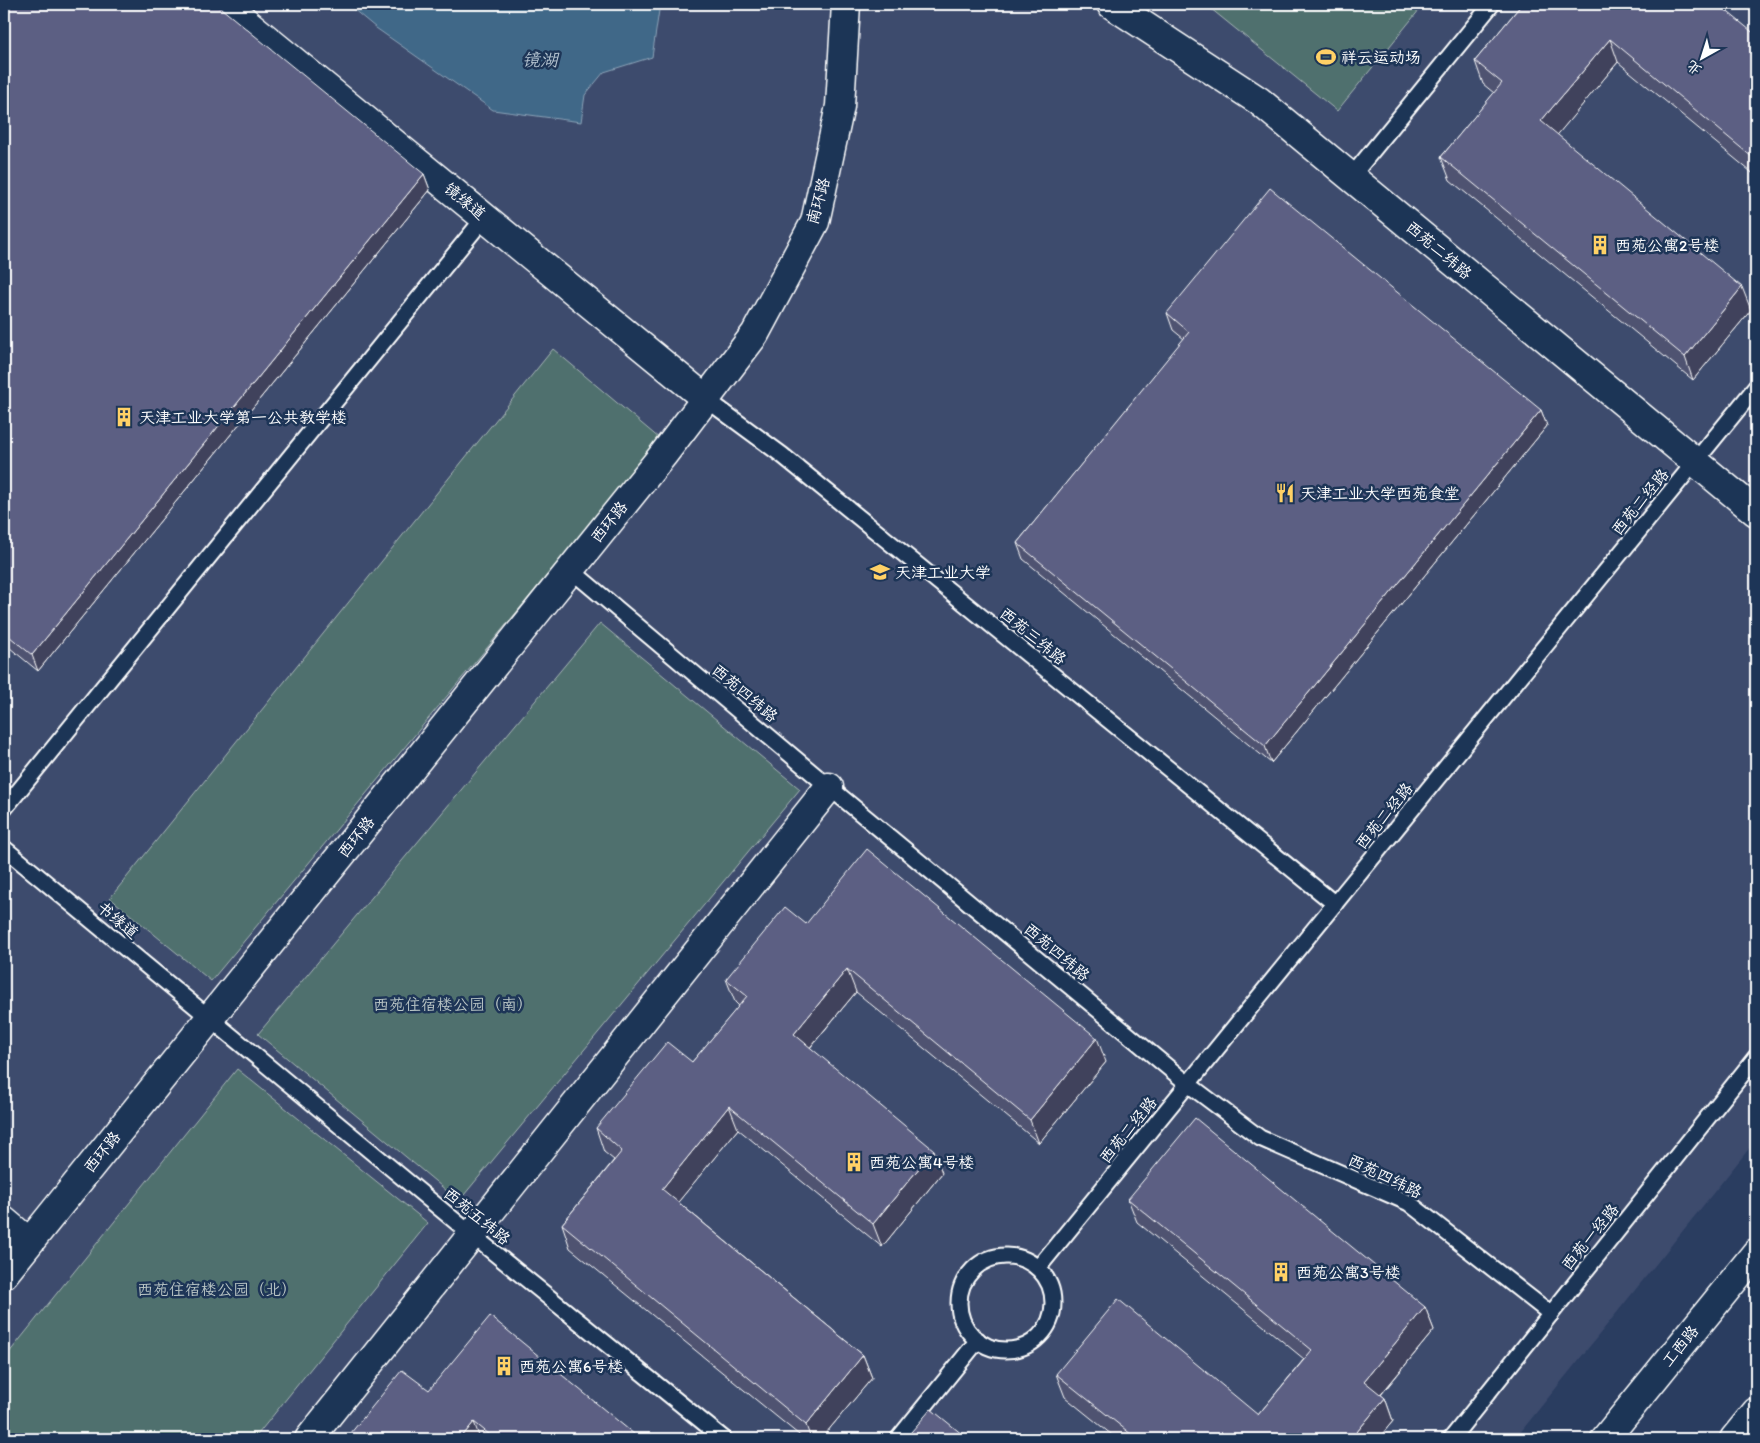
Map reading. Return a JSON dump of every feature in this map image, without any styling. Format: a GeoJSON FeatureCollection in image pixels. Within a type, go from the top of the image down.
{"type":"FeatureCollection","features":[{"type":"Feature","properties":{"kind":"street","name":"镜缘道"},"geometry":{"type":"LineString","coordinates":[[224,4],[706,399]]}},
{"type":"Feature","properties":{"kind":"street","name":"南环路"},"geometry":{"type":"LineString","coordinates":[[706,399],[754,334],[815,222],[840,106],[846,4]]}},
{"type":"Feature","properties":{"kind":"street","name":"西苑二纬路"},"geometry":{"type":"LineString","coordinates":[[1111,4],[1259,101],[1756,512]]}},
{"type":"Feature","properties":{"kind":"street","name":"西环路"},"geometry":{"type":"LineString","coordinates":[[4,1274],[571,570],[706,399]]}},
{"type":"Feature","properties":{"kind":"street"},"geometry":{"type":"LineString","coordinates":[[309,1439],[829,787]]}},
{"type":"Feature","properties":{"kind":"street"},"geometry":{"type":"LineString","coordinates":[[4,1221],[29,1242]]}},
{"type":"Feature","properties":{"kind":"street","name":"工西路"},"geometry":{"type":"LineString","coordinates":[[1605,1439],[1756,1253]]}},
{"type":"Feature","properties":{"kind":"street"},"geometry":{"type":"LineString","coordinates":[[1734,1439],[1756,1412]]}},
{"type":"Feature","properties":{"kind":"lane"},"geometry":{"type":"LineString","coordinates":[[1351,176],[1492,4]]}},
{"type":"Feature","properties":{"kind":"lane"},"geometry":{"type":"LineString","coordinates":[[4,809],[484,218]]}},
{"type":"Feature","properties":{"kind":"lane","name":"西苑二经路"},"geometry":{"type":"LineString","coordinates":[[1038,1268],[1756,387]]}},
{"type":"Feature","properties":{"kind":"lane","name":"西苑三纬路"},"geometry":{"type":"LineString","coordinates":[[706,399],[782,455],[1335,904]]}},
{"type":"Feature","properties":{"kind":"lane","name":"西苑四纬路"},"geometry":{"type":"LineString","coordinates":[[571,570],[829,787],[1188,1084],[1260,1138],[1408,1203],[1551,1314]]}},
{"type":"Feature","properties":{"kind":"lane","name":"书缘道"},"geometry":{"type":"LineString","coordinates":[[4,848],[209,1018]]}},
{"type":"Feature","properties":{"kind":"lane","name":"西苑五纬路"},"geometry":{"type":"LineString","coordinates":[[209,1018],[472,1235],[724,1439]]}},
{"type":"Feature","properties":{"kind":"lane","name":"西苑一经路"},"geometry":{"type":"LineString","coordinates":[[1451,1439],[1756,1058]]}},
{"type":"Feature","properties":{"kind":"lane"},"geometry":{"type":"LineString","coordinates":[[1009,1256],[1024,1259],[1038,1268],[1047,1280],[1053,1294],[1053,1310],[1048,1324],[1039,1336],[1027,1345],[1012,1350],[997,1349],[982,1344],[978,1340],[970,1334],[962,1320],[958,1304],[961,1289],[968,1275],[979,1263],[993,1257],[1009,1256]]}},
{"type":"Feature","properties":{"kind":"lane"},"geometry":{"type":"LineString","coordinates":[[898,1439],[978,1340]]}},
{"type":"Feature","properties":{"kind":"shaded area","name":"天津工业大学"},"geometry":{"type":"Polygon","coordinates":[[[4,4],[1756,4],[1756,1140],[1515,1439],[4,1439],[4,4]]]}},
{"type":"Feature","properties":{"kind":"green space","name":"祥云运动场"},"geometry":{"type":"Polygon","coordinates":[[[1205,4],[1424,4],[1337,111],[1205,4]]]}},
{"type":"Feature","properties":{"kind":"green space"},"geometry":{"type":"Polygon","coordinates":[[[553,349],[660,439],[211,981],[110,898],[553,349]]]}},
{"type":"Feature","properties":{"kind":"green space","name":"西苑住宿楼公园（南）"},"geometry":{"type":"Polygon","coordinates":[[[600,623],[800,789],[459,1201],[258,1034],[600,623]]]}},
{"type":"Feature","properties":{"kind":"green space","name":"西苑住宿楼公园（北）"},"geometry":{"type":"Polygon","coordinates":[[[237,1069],[428,1223],[254,1439],[4,1439],[4,1359],[237,1069]]]}},
{"type":"Feature","properties":{"kind":"water","name":"镜湖"},"geometry":{"type":"Polygon","coordinates":[[[347,4],[660,4],[652,57],[604,72],[585,95],[581,122],[493,110],[376,28],[347,4]]]}},
{"type":"Feature","properties":{"kind":"building","name":"天津工业大学第一公共教学楼"},"geometry":{"type":"Polygon","coordinates":[[[4,4],[216,4],[424,174],[32,655],[4,632],[4,4]]]}},
{"type":"Feature","properties":{"kind":"building","name":"西苑公寓2号楼"},"geometry":{"type":"Polygon","coordinates":[[[1522,4],[1718,4],[1756,35],[1756,152],[1752,157],[1610,39],[1541,121],[1742,287],[1685,357],[1441,157],[1502,83],[1475,61],[1522,4]]]}},
{"type":"Feature","properties":{"kind":"building","name":"天津工业大学西苑食堂"},"geometry":{"type":"Polygon","coordinates":[[[1270,188],[1541,410],[1265,746],[1017,543],[1189,332],[1167,313],[1270,188]]]}},
{"type":"Feature","properties":{"kind":"building","name":"西苑公寓4号楼"},"geometry":{"type":"Polygon","coordinates":[[[867,849],[1097,1038],[1030,1120],[847,969],[794,1034],[934,1150],[873,1224],[729,1106],[662,1189],[863,1355],[806,1425],[562,1224],[622,1151],[596,1128],[667,1042],[692,1062],[747,996],[726,979],[785,907],[806,924],[867,849]]]}},
{"type":"Feature","properties":{"kind":"building","name":"西苑公寓3号楼"},"geometry":{"type":"Polygon","coordinates":[[[1195,1118],[1425,1307],[1364,1381],[1385,1398],[1351,1439],[1137,1439],[1056,1374],[1118,1299],[1258,1415],[1312,1350],[1128,1199],[1195,1118]]]}},
{"type":"Feature","properties":{"kind":"building","name":"西苑公寓6号楼"},"geometry":{"type":"Polygon","coordinates":[[[490,1316],[640,1439],[495,1439],[474,1422],[460,1439],[346,1439],[402,1370],[429,1390],[490,1316]]]}},
{"type":"Feature","properties":{"kind":"building"},"geometry":{"type":"Polygon","coordinates":[[[931,1409],[968,1439],[905,1439],[931,1409]]]}},
{"type":"Feature","properties":{"kind":"place","name":"祥云运动场"},"geometry":{"type":"Point","coordinates":[1326,57]}},
{"type":"Feature","properties":{"kind":"place","name":"西苑公寓2号楼"},"geometry":{"type":"Point","coordinates":[1600,245]}},
{"type":"Feature","properties":{"kind":"place","name":"天津工业大学第一公共教学楼"},"geometry":{"type":"Point","coordinates":[124,417]}},
{"type":"Feature","properties":{"kind":"place","name":"天津工业大学西苑食堂"},"geometry":{"type":"Point","coordinates":[1285,493]}},
{"type":"Feature","properties":{"kind":"place","name":"天津工业大学"},"geometry":{"type":"Point","coordinates":[880,572]}},
{"type":"Feature","properties":{"kind":"place","name":"西苑公寓4号楼"},"geometry":{"type":"Point","coordinates":[854,1162]}},
{"type":"Feature","properties":{"kind":"place","name":"西苑公寓3号楼"},"geometry":{"type":"Point","coordinates":[1281,1272]}},
{"type":"Feature","properties":{"kind":"place","name":"西苑公寓6号楼"},"geometry":{"type":"Point","coordinates":[504,1366]}}]}
